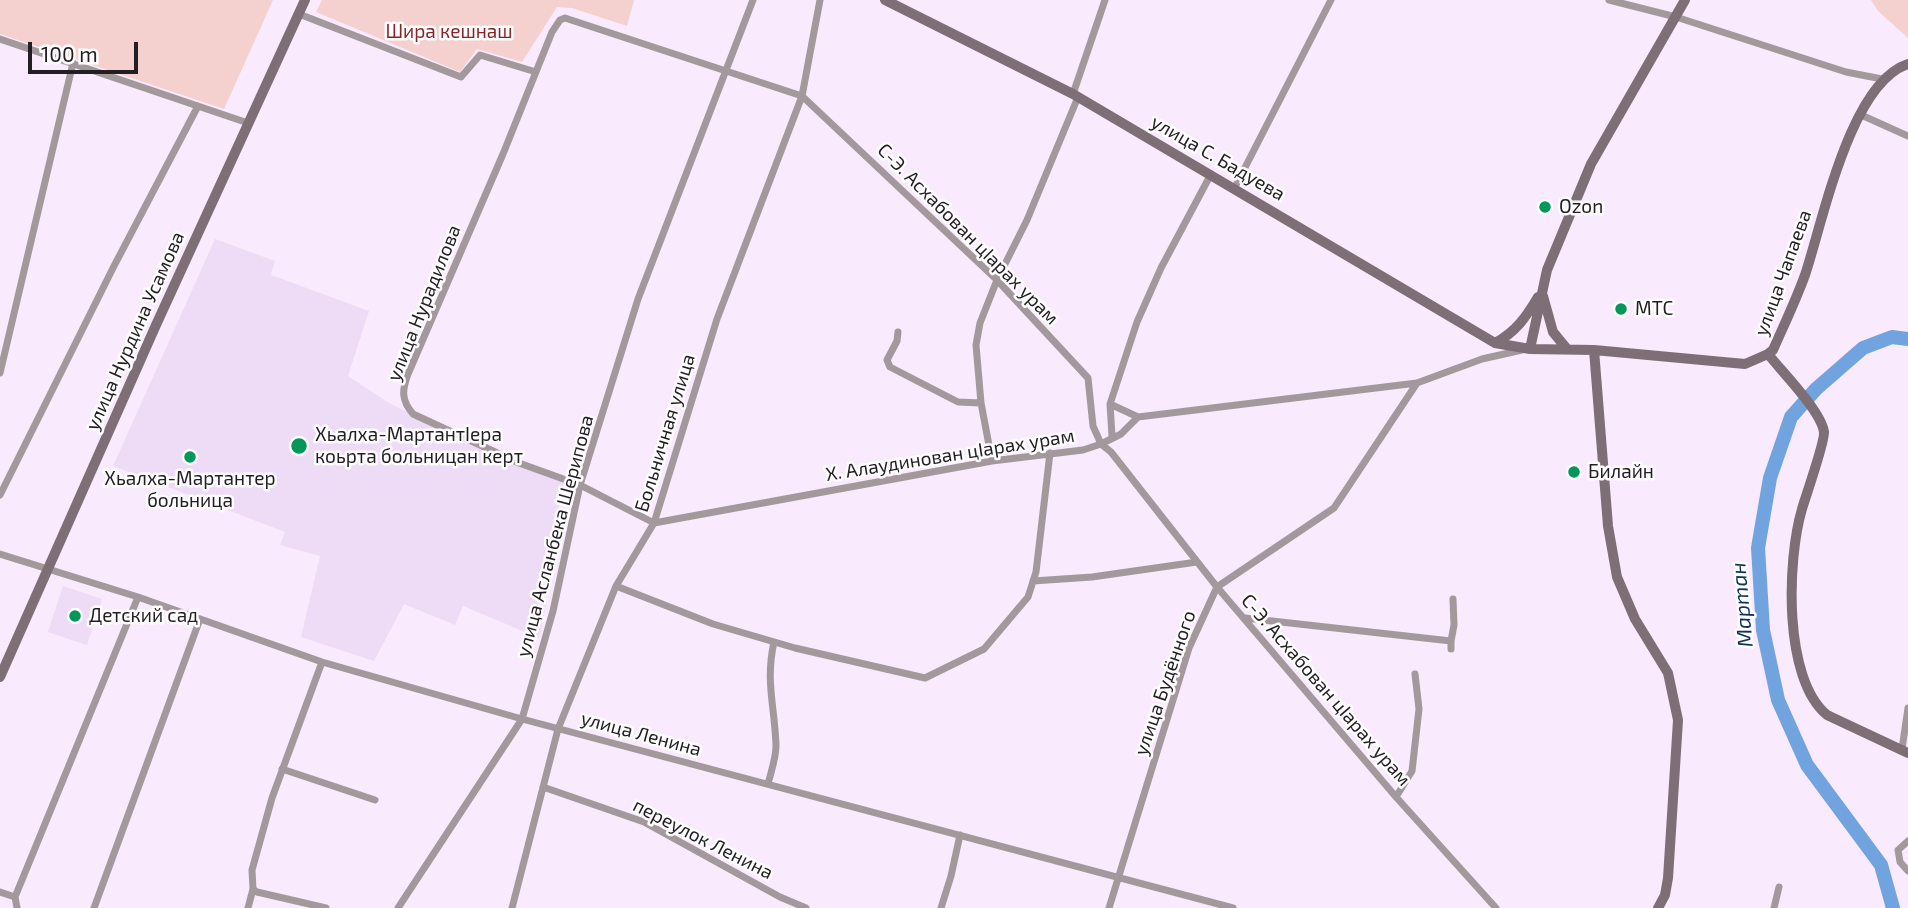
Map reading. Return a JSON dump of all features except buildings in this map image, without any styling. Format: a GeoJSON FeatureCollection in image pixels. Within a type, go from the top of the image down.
{"type":"FeatureCollection","features":[{"type":"Feature","properties":{"kind":"street","name":"улица Нурдина Усамова"},"geometry":{"type":"LineString","coordinates":[[0,677],[305,0]]}},
{"type":"Feature","properties":{"kind":"street","name":"улица Асланбека Шерипова"},"geometry":{"type":"LineString","coordinates":[[398,908],[522,719],[553,611],[580,485],[638,299],[752,0]]}},
{"type":"Feature","properties":{"kind":"street","name":"Больничная улица"},"geometry":{"type":"LineString","coordinates":[[512,908],[558,729],[616,586],[654,523],[717,319],[802,96],[820,0]]}},
{"type":"Feature","properties":{"kind":"street","name":"улица С. Бадуева"},"geometry":{"type":"LineString","coordinates":[[885,0],[1076,95],[1495,343],[1530,349],[1567,349]]}},
{"type":"Feature","properties":{"kind":"street"},"geometry":{"type":"LineString","coordinates":[[992,461],[981,403],[975,345],[980,323],[1027,220],[1076,95],[1105,0]]}},
{"type":"Feature","properties":{"kind":"street"},"geometry":{"type":"LineString","coordinates":[[1234,187],[1331,0]]}},
{"type":"Feature","properties":{"kind":"street"},"geometry":{"type":"LineString","coordinates":[[1609,0],[1676,17],[1836,69],[1882,79],[1908,64]]}},
{"type":"Feature","properties":{"kind":"street"},"geometry":{"type":"LineString","coordinates":[[1530,349],[1547,270],[1591,164],[1685,0]]}},
{"type":"Feature","properties":{"kind":"street"},"geometry":{"type":"LineString","coordinates":[[299,14],[461,77],[480,55],[536,72]]}},
{"type":"Feature","properties":{"kind":"street","name":"С-Э. Асхабован цIарах урам"},"geometry":{"type":"LineString","coordinates":[[536,72],[552,32],[559,20],[565,18],[802,96],[998,280],[1088,378],[1093,426],[1101,444],[1111,452],[1217,587],[1396,797],[1496,908]]}},
{"type":"Feature","properties":{"kind":"street"},"geometry":{"type":"LineString","coordinates":[[0,39],[248,123]]}},
{"type":"Feature","properties":{"kind":"street"},"geometry":{"type":"LineString","coordinates":[[0,373],[73,63]]}},
{"type":"Feature","properties":{"kind":"street","name":"улица Нурадилова"},"geometry":{"type":"LineString","coordinates":[[536,72],[408,374],[403,397],[405,405],[413,414],[519,463],[580,485]]}},
{"type":"Feature","properties":{"kind":"street","name":"улица Чапаева"},"geometry":{"type":"LineString","coordinates":[[1567,349],[1745,365],[1768,354],[1773,349],[1804,278],[1852,128],[1882,79]]}},
{"type":"Feature","properties":{"kind":"street"},"geometry":{"type":"LineString","coordinates":[[0,495],[114,266],[198,106]]}},
{"type":"Feature","properties":{"kind":"street"},"geometry":{"type":"LineString","coordinates":[[1859,114],[1908,136]]}},
{"type":"Feature","properties":{"kind":"street"},"geometry":{"type":"LineString","coordinates":[[1112,436],[1110,404],[1137,322],[1161,268],[1211,174]]}},
{"type":"Feature","properties":{"kind":"street"},"geometry":{"type":"LineString","coordinates":[[1495,343],[1518,327],[1542,292]]}},
{"type":"Feature","properties":{"kind":"street"},"geometry":{"type":"LineString","coordinates":[[1542,292],[1553,332],[1567,349]]}},
{"type":"Feature","properties":{"kind":"street"},"geometry":{"type":"LineString","coordinates":[[898,332],[897,341],[887,360],[890,367],[958,402],[981,403]]}},
{"type":"Feature","properties":{"kind":"street","name":"Х. Алаудинован цIарах урам"},"geometry":{"type":"LineString","coordinates":[[654,523],[992,461],[1083,450],[1121,433],[1138,417],[1417,383],[1482,359],[1530,349]]}},
{"type":"Feature","properties":{"kind":"street"},"geometry":{"type":"LineString","coordinates":[[1594,350],[1608,526],[1617,577],[1635,619],[1668,673],[1678,720],[1668,878],[1665,895],[1658,908]]}},
{"type":"Feature","properties":{"kind":"street"},"geometry":{"type":"LineString","coordinates":[[1768,354],[1819,415],[1825,434],[1794,545],[1790,611],[1803,676],[1816,706],[1827,715],[1905,751],[1908,708]]}},
{"type":"Feature","properties":{"kind":"street"},"geometry":{"type":"LineString","coordinates":[[1217,587],[1334,508],[1417,383]]}},
{"type":"Feature","properties":{"kind":"street"},"geometry":{"type":"LineString","coordinates":[[1110,404],[1138,417]]}},
{"type":"Feature","properties":{"kind":"street"},"geometry":{"type":"LineString","coordinates":[[616,586],[713,624],[774,642],[925,678],[984,649],[1028,597],[1037,572],[1051,453]]}},
{"type":"Feature","properties":{"kind":"street"},"geometry":{"type":"LineString","coordinates":[[580,485],[654,523]]}},
{"type":"Feature","properties":{"kind":"street","name":"улица Ленина"},"geometry":{"type":"LineString","coordinates":[[0,554],[138,597],[321,662],[558,729],[1233,908]]}},
{"type":"Feature","properties":{"kind":"street"},"geometry":{"type":"LineString","coordinates":[[1033,581],[1092,577],[1197,562]]}},
{"type":"Feature","properties":{"kind":"street","name":"улица Будённого"},"geometry":{"type":"LineString","coordinates":[[1109,908],[1189,648],[1217,587]]}},
{"type":"Feature","properties":{"kind":"street"},"geometry":{"type":"LineString","coordinates":[[17,908],[15,897],[138,597]]}},
{"type":"Feature","properties":{"kind":"street"},"geometry":{"type":"LineString","coordinates":[[1244,618],[1451,645],[1454,625],[1453,599]]}},
{"type":"Feature","properties":{"kind":"street"},"geometry":{"type":"LineString","coordinates":[[94,908],[200,619]]}},
{"type":"Feature","properties":{"kind":"street"},"geometry":{"type":"LineString","coordinates":[[768,784],[776,749],[769,690],[769,663],[774,642]]}},
{"type":"Feature","properties":{"kind":"street"},"geometry":{"type":"LineString","coordinates":[[248,908],[253,889],[252,870],[282,769],[321,662]]}},
{"type":"Feature","properties":{"kind":"street"},"geometry":{"type":"LineString","coordinates":[[1396,797],[1412,771],[1419,709],[1415,674]]}},
{"type":"Feature","properties":{"kind":"street"},"geometry":{"type":"LineString","coordinates":[[282,769],[374,800]]}},
{"type":"Feature","properties":{"kind":"street","name":"переулок Ленина"},"geometry":{"type":"LineString","coordinates":[[543,787],[644,822],[780,897],[806,908]]}},
{"type":"Feature","properties":{"kind":"street"},"geometry":{"type":"LineString","coordinates":[[941,908],[960,835]]}},
{"type":"Feature","properties":{"kind":"street"},"geometry":{"type":"LineString","coordinates":[[1908,841],[1898,850],[1900,862],[1908,871]]}},
{"type":"Feature","properties":{"kind":"street"},"geometry":{"type":"LineString","coordinates":[[1774,908],[1779,887]]}},
{"type":"Feature","properties":{"kind":"street"},"geometry":{"type":"LineString","coordinates":[[253,889],[326,908]]}},
{"type":"Feature","properties":{"kind":"street"},"geometry":{"type":"LineString","coordinates":[[0,892],[15,897]]}},
{"type":"Feature","properties":{"kind":"shaded area","name":"Хьалха-МартантIера коьрта больницан керт"},"geometry":{"type":"Polygon","coordinates":[[[215,239],[275,261],[271,275],[369,311],[348,376],[389,403],[438,428],[566,482],[534,596],[547,601],[539,638],[463,606],[455,625],[404,604],[374,661],[301,637],[320,556],[280,545],[285,532],[113,466],[215,239]]]}},
{"type":"Feature","properties":{"kind":"shaded area","name":"Детский сад"},"geometry":{"type":"Polygon","coordinates":[[[63,586],[102,599],[87,645],[48,632],[63,586]]]}},
{"type":"Feature","properties":{"kind":"green space"},"geometry":{"type":"Polygon","coordinates":[[[0,0],[273,0],[224,109],[0,34],[0,0]]]}},
{"type":"Feature","properties":{"kind":"green space","name":"Шира кешнаш"},"geometry":{"type":"Polygon","coordinates":[[[322,0],[634,0],[627,26],[572,8],[557,7],[522,62],[477,49],[460,72],[316,12],[322,0]]]}},
{"type":"Feature","properties":{"kind":"green space"},"geometry":{"type":"Polygon","coordinates":[[[1871,0],[1908,0],[1908,38],[1878,11],[1871,0]]]}},
{"type":"Feature","properties":{"kind":"waterway","name":"Мартан"},"geometry":{"type":"LineString","coordinates":[[1893,908],[1881,865],[1807,765],[1778,700],[1763,630],[1758,548],[1770,478],[1791,417],[1816,389],[1863,348],[1892,337],[1908,339]]}},
{"type":"Feature","properties":{"kind":"place","name":"Ozon"},"geometry":{"type":"Point","coordinates":[1545,207]}},
{"type":"Feature","properties":{"kind":"place","name":"МТС"},"geometry":{"type":"Point","coordinates":[1621,309]}},
{"type":"Feature","properties":{"kind":"place","name":"Хьалха-МартантIера коьрта больницан керт"},"geometry":{"type":"Point","coordinates":[299,446]}},
{"type":"Feature","properties":{"kind":"place","name":"Хьалха-Мартантер больница"},"geometry":{"type":"Point","coordinates":[190,457]}},
{"type":"Feature","properties":{"kind":"place","name":"Билайн"},"geometry":{"type":"Point","coordinates":[1574,472]}},
{"type":"Feature","properties":{"kind":"place","name":"Детский сад"},"geometry":{"type":"Point","coordinates":[75,616]}}]}
